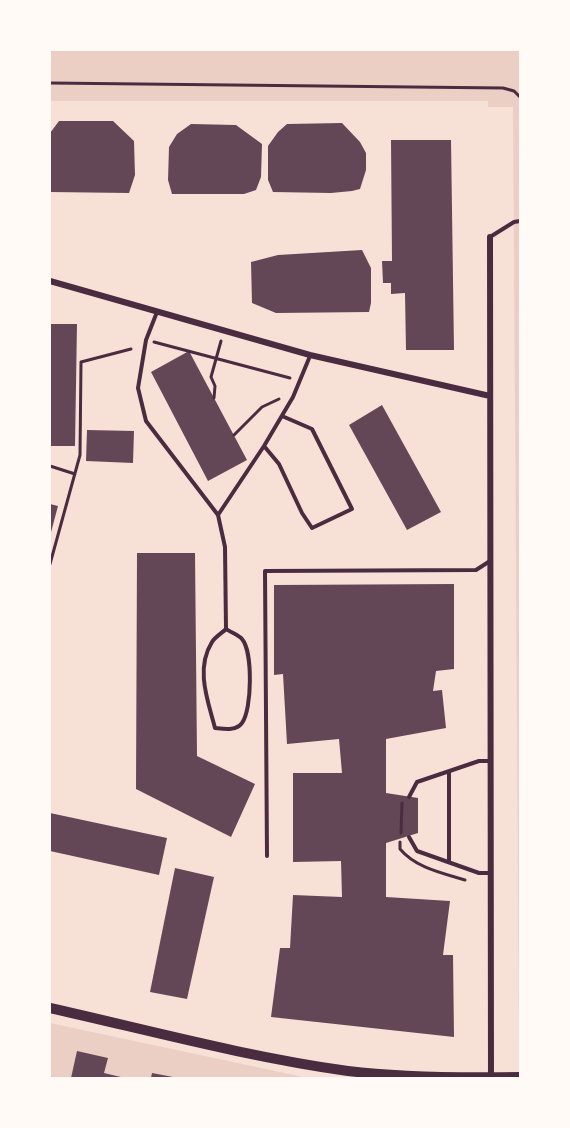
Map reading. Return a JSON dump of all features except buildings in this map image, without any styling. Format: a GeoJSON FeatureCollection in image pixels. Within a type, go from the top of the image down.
{"type":"FeatureCollection","features":[{"type":"Feature","properties":{"kind":"street"},"geometry":{"type":"LineString","coordinates":[[490,237],[491,1078]]}},
{"type":"Feature","properties":{"kind":"street"},"geometry":{"type":"LineString","coordinates":[[50,281],[310,355],[490,396]]}},
{"type":"Feature","properties":{"kind":"street"},"geometry":{"type":"LineString","coordinates":[[50,1008],[351,1074],[520,1077]]}},
{"type":"Feature","properties":{"kind":"lane"},"geometry":{"type":"LineString","coordinates":[[490,237],[514,222],[520,221]]}},
{"type":"Feature","properties":{"kind":"lane"},"geometry":{"type":"LineString","coordinates":[[158,312],[146,340],[138,388],[147,421],[218,515],[225,547],[226,629],[213,641],[205,660],[204,688],[216,728],[233,729],[242,724],[248,711],[248,655],[242,639],[226,629]]}},
{"type":"Feature","properties":{"kind":"lane"},"geometry":{"type":"LineString","coordinates":[[218,515],[264,446],[293,397],[310,355]]}},
{"type":"Feature","properties":{"kind":"lane"},"geometry":{"type":"LineString","coordinates":[[264,446],[279,464],[302,513],[312,528],[352,508],[312,429],[282,416]]}},
{"type":"Feature","properties":{"kind":"lane"},"geometry":{"type":"LineString","coordinates":[[267,856],[265,571],[476,570],[491,561]]}},
{"type":"Feature","properties":{"kind":"lane"},"geometry":{"type":"LineString","coordinates":[[408,797],[417,782],[479,761],[491,761]]}},
{"type":"Feature","properties":{"kind":"lane"},"geometry":{"type":"LineString","coordinates":[[449,771],[449,862]]}},
{"type":"Feature","properties":{"kind":"lane"},"geometry":{"type":"LineString","coordinates":[[409,837],[417,851],[479,873],[491,873]]}},
{"type":"Feature","properties":{"kind":"path"},"geometry":{"type":"LineString","coordinates":[[50,83],[495,88],[514,91],[520,97]]}},
{"type":"Feature","properties":{"kind":"path"},"geometry":{"type":"LineString","coordinates":[[214,398],[215,386],[211,377],[223,330]]}},
{"type":"Feature","properties":{"kind":"path"},"geometry":{"type":"LineString","coordinates":[[146,340],[292,378],[287,388]]}},
{"type":"Feature","properties":{"kind":"path"},"geometry":{"type":"LineString","coordinates":[[50,564],[80,455],[81,362],[131,349]]}},
{"type":"Feature","properties":{"kind":"path"},"geometry":{"type":"LineString","coordinates":[[234,435],[262,407],[281,399]]}},
{"type":"Feature","properties":{"kind":"path"},"geometry":{"type":"LineString","coordinates":[[50,466],[75,474]]}},
{"type":"Feature","properties":{"kind":"path"},"geometry":{"type":"LineString","coordinates":[[403,792],[400,849],[420,866],[465,880]]}},
{"type":"Feature","properties":{"kind":"shaded area"},"geometry":{"type":"Polygon","coordinates":[[[50,50],[520,50],[520,1046],[513,107],[488,107],[488,101],[50,101],[50,50]]]}},
{"type":"Feature","properties":{"kind":"shaded area"},"geometry":{"type":"Polygon","coordinates":[[[50,1023],[308,1078],[50,1078],[50,1023]]]}}]}
